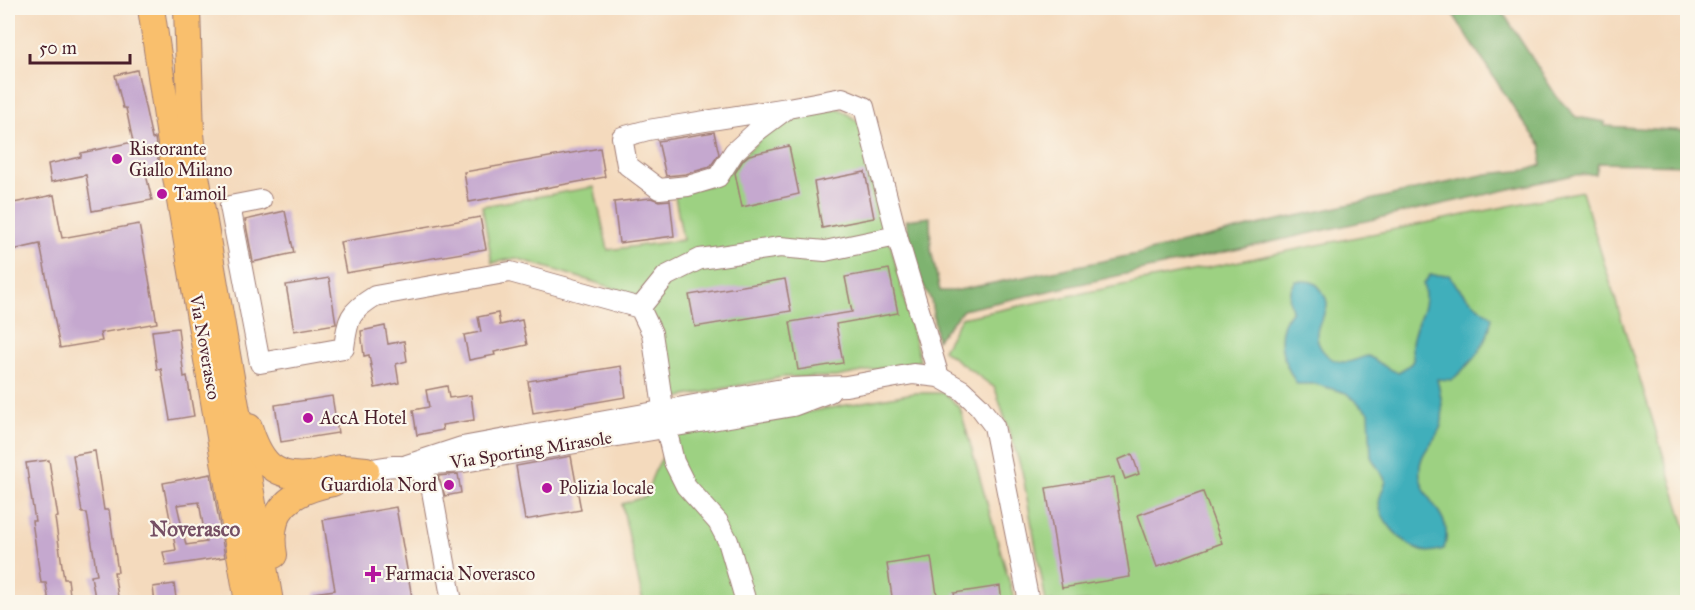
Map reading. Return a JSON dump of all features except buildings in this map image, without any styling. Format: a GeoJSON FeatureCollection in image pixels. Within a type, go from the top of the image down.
{"type":"FeatureCollection","features":[{"type":"Feature","properties":{"kind":"main road","name":"Via Noverasco"},"geometry":{"type":"LineString","coordinates":[[151,8],[170,138],[240,556]]}},
{"type":"Feature","properties":{"kind":"main road"},"geometry":{"type":"LineString","coordinates":[[187,8],[191,134],[270,603]]}},
{"type":"Feature","properties":{"kind":"main road"},"geometry":{"type":"LineString","coordinates":[[227,356],[253,440],[267,464],[290,475],[308,475],[343,468],[366,470]]}},
{"type":"Feature","properties":{"kind":"main road"},"geometry":{"type":"LineString","coordinates":[[282,603],[272,544],[272,530],[275,518],[283,505],[311,488],[345,481],[366,470]]}},
{"type":"Feature","properties":{"kind":"main road"},"geometry":{"type":"LineString","coordinates":[[240,556],[240,603]]}},
{"type":"Feature","properties":{"kind":"main road"},"geometry":{"type":"LineString","coordinates":[[240,556],[248,603]]}},
{"type":"Feature","properties":{"kind":"street"},"geometry":{"type":"LineString","coordinates":[[788,108],[734,152],[718,177],[688,186],[659,189],[627,165],[621,137],[648,130],[842,98],[864,107],[897,236],[939,377]]}},
{"type":"Feature","properties":{"kind":"street"},"geometry":{"type":"LineString","coordinates":[[261,200],[230,206],[260,363],[344,348],[347,326],[356,308],[375,296],[510,272],[640,308],[652,333],[674,462],[686,486],[718,522],[728,541],[746,603]]}},
{"type":"Feature","properties":{"kind":"street"},"geometry":{"type":"LineString","coordinates":[[640,308],[666,276],[700,259],[780,247],[825,251],[897,236]]}},
{"type":"Feature","properties":{"kind":"street","name":"Via Sporting Mirasole"},"geometry":{"type":"LineString","coordinates":[[366,470],[407,465],[462,447],[665,419],[788,388],[846,386],[913,374],[939,377],[962,390],[979,406],[994,426],[1029,603]]}},
{"type":"Feature","properties":{"kind":"street"},"geometry":{"type":"LineString","coordinates":[[407,465],[428,480],[432,491],[452,603]]}},
{"type":"Feature","properties":{"kind":"green space"},"geometry":{"type":"Polygon","coordinates":[[[1449,8],[1500,8],[1557,97],[1576,117],[1605,122],[1605,126],[1687,131],[1687,165],[1598,163],[1596,174],[1574,175],[963,310],[937,340],[931,300],[915,269],[906,220],[930,217],[931,250],[940,291],[954,291],[1137,254],[1487,174],[1528,170],[1541,165],[1542,146],[1521,119],[1449,8]]]}},
{"type":"Feature","properties":{"kind":"green space"},"geometry":{"type":"Polygon","coordinates":[[[840,109],[860,123],[920,361],[836,377],[783,377],[675,398],[660,325],[636,295],[516,258],[492,263],[482,206],[594,187],[608,250],[683,240],[674,191],[712,185],[765,135],[794,113],[840,109]]]}},
{"type":"Feature","properties":{"kind":"green space"},"geometry":{"type":"Polygon","coordinates":[[[1582,191],[1687,532],[1687,602],[1046,602],[1022,471],[995,388],[943,350],[961,318],[1582,191]]]}},
{"type":"Feature","properties":{"kind":"green space"},"geometry":{"type":"Polygon","coordinates":[[[914,393],[944,393],[960,408],[1015,602],[714,602],[713,599],[643,602],[622,504],[647,496],[655,471],[679,435],[914,393]]]}},
{"type":"Feature","properties":{"kind":"water"},"geometry":{"type":"Polygon","coordinates":[[[1430,275],[1449,275],[1463,293],[1492,317],[1487,337],[1473,359],[1452,380],[1437,379],[1442,402],[1442,421],[1438,433],[1423,455],[1420,476],[1427,495],[1443,518],[1446,537],[1444,549],[1427,552],[1420,551],[1399,536],[1388,524],[1380,510],[1379,501],[1386,481],[1371,457],[1369,412],[1346,393],[1315,384],[1297,384],[1287,366],[1281,337],[1286,319],[1292,310],[1289,298],[1291,288],[1296,281],[1310,281],[1321,290],[1327,303],[1317,334],[1323,351],[1339,361],[1349,362],[1368,356],[1398,372],[1413,360],[1413,337],[1425,301],[1423,284],[1430,275]]]}},
{"type":"Feature","properties":{"kind":"place","name":"Ristorante Giallo Milano"},"geometry":{"type":"Point","coordinates":[117,159]}},
{"type":"Feature","properties":{"kind":"place","name":"Tamoil"},"geometry":{"type":"Point","coordinates":[162,194]}},
{"type":"Feature","properties":{"kind":"place","name":"AccA Hotel"},"geometry":{"type":"Point","coordinates":[308,418]}},
{"type":"Feature","properties":{"kind":"place","name":"Guardiola Nord"},"geometry":{"type":"Point","coordinates":[449,485]}},
{"type":"Feature","properties":{"kind":"place","name":"Polizia locale"},"geometry":{"type":"Point","coordinates":[547,488]}},
{"type":"Feature","properties":{"kind":"place","name":"Farmacia Noverasco"},"geometry":{"type":"Point","coordinates":[373,574]}},
{"type":"Feature","properties":{"kind":"district","name":"Noverasco"},"geometry":{"type":"Point","coordinates":[195,529]}}]}
